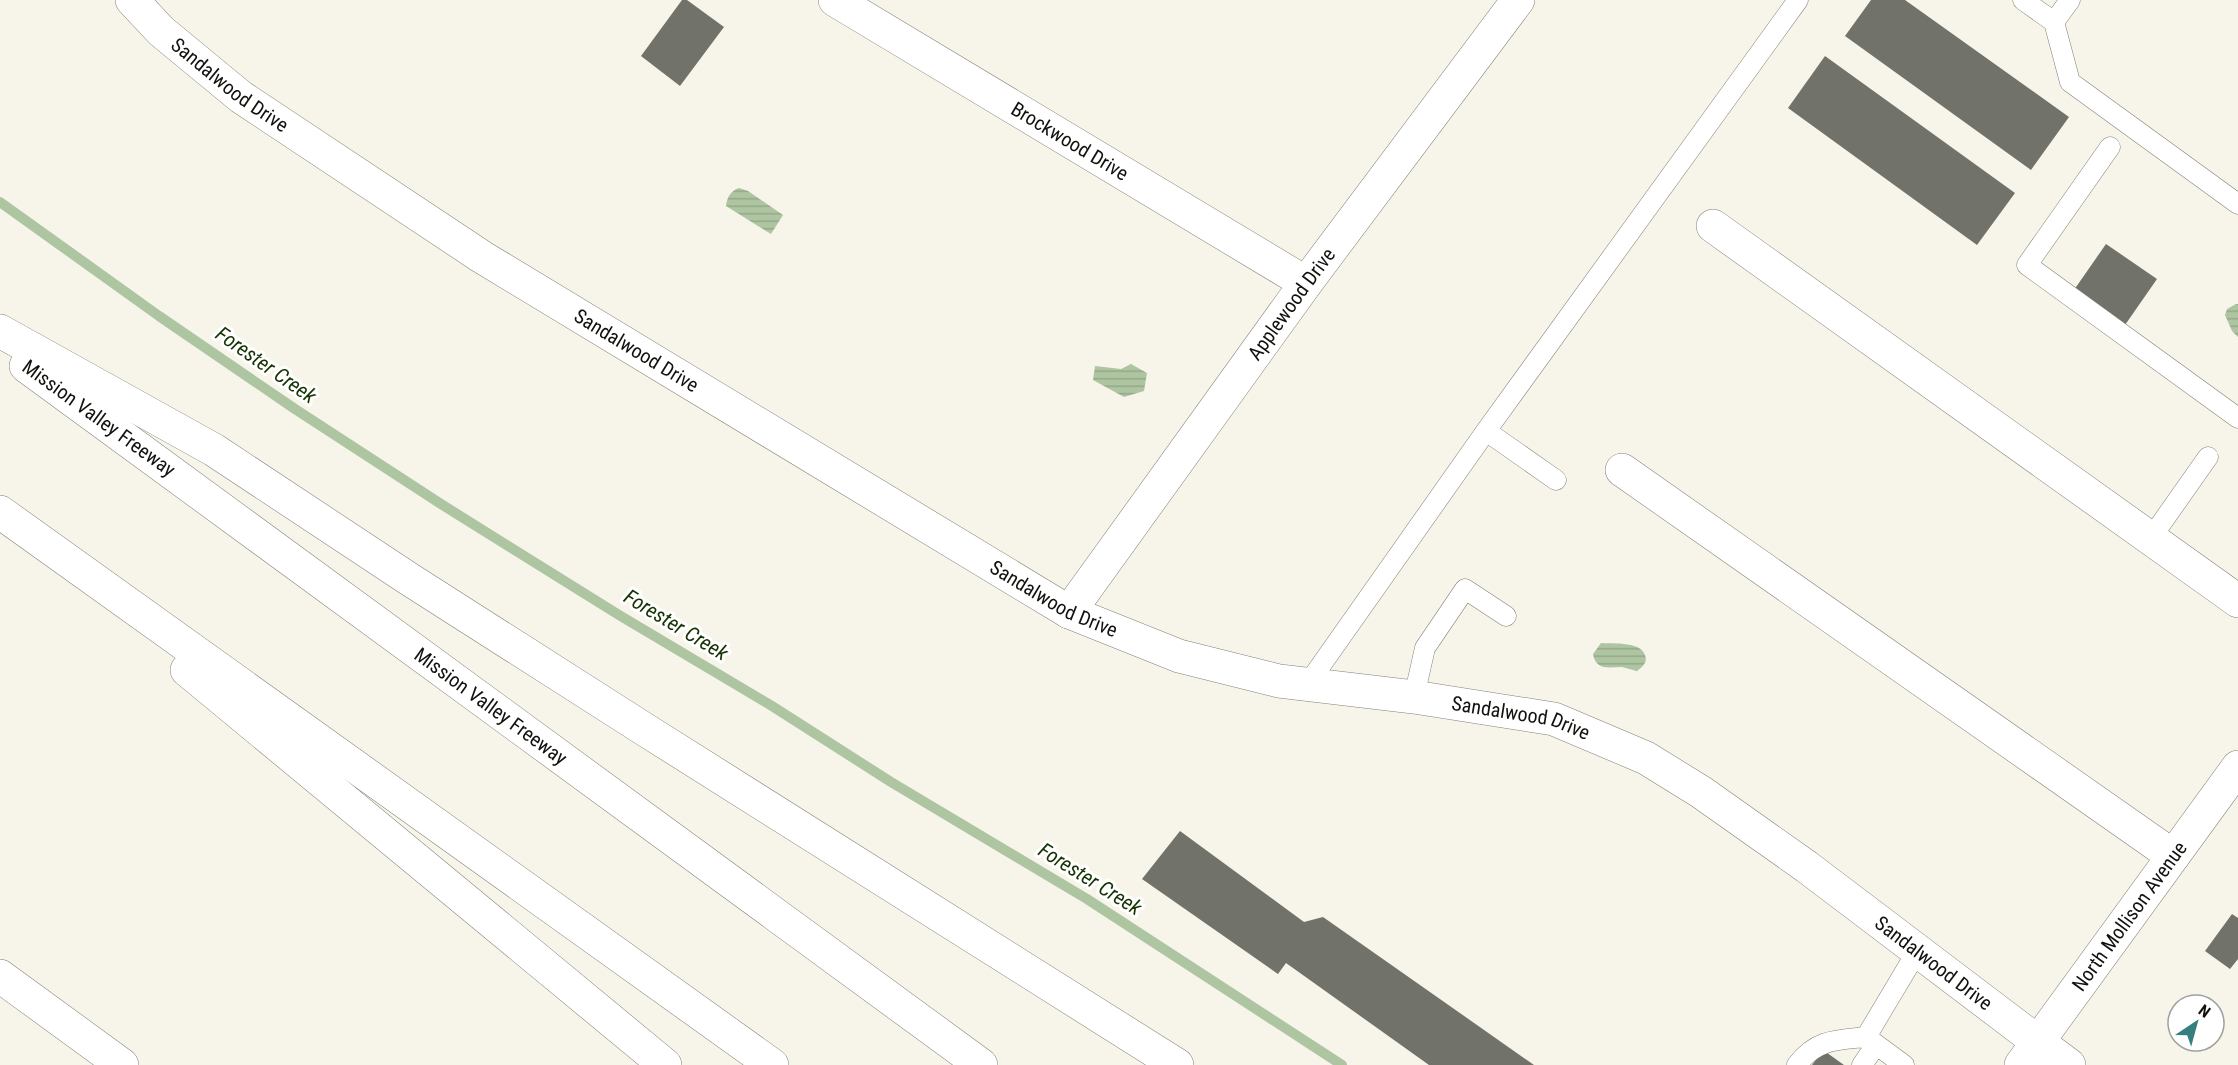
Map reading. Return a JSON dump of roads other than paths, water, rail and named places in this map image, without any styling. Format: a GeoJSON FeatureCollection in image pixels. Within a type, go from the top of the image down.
{"type":"FeatureCollection","features":[{"type":"Feature","properties":{"kind":"main road","name":"Sandalwood Drive"},"geometry":{"type":"LineString","coordinates":[[132,0],[161,31],[241,97],[482,257],[1069,612],[1179,656],[1279,681],[1414,697],[1554,720],[1646,758],[1720,806],[1918,950],[2030,1054],[2069,1065]]}},
{"type":"Feature","properties":{"kind":"main road","name":"Brockwood Drive"},"geometry":{"type":"LineString","coordinates":[[835,0],[1306,284]]}},
{"type":"Feature","properties":{"kind":"main road","name":"Applewood Drive"},"geometry":{"type":"LineString","coordinates":[[1069,612],[1306,284],[1518,0]]}},
{"type":"Feature","properties":{"kind":"main road"},"geometry":{"type":"LineString","coordinates":[[1713,225],[2238,601]]}},
{"type":"Feature","properties":{"kind":"main road"},"geometry":{"type":"LineString","coordinates":[[0,331],[214,450],[409,579],[1177,1065]]}},
{"type":"Feature","properties":{"kind":"main road","name":"Mission Valley Freeway"},"geometry":{"type":"LineString","coordinates":[[0,346],[981,1065]]}},
{"type":"Feature","properties":{"kind":"main road"},"geometry":{"type":"LineString","coordinates":[[1622,470],[2173,856]]}},
{"type":"Feature","properties":{"kind":"main road"},"geometry":{"type":"LineString","coordinates":[[0,512],[772,1065]]}},
{"type":"Feature","properties":{"kind":"main road"},"geometry":{"type":"LineString","coordinates":[[0,517],[665,1065]]}},
{"type":"Feature","properties":{"kind":"main road","name":"North Mollison Avenue"},"geometry":{"type":"LineString","coordinates":[[2030,1054],[2238,767]]}},
{"type":"Feature","properties":{"kind":"main road"},"geometry":{"type":"LineString","coordinates":[[0,976],[122,1065]]}},
{"type":"Feature","properties":{"kind":"lane"},"geometry":{"type":"LineString","coordinates":[[1307,685],[1486,431],[1798,0]]}},
{"type":"Feature","properties":{"kind":"lane"},"geometry":{"type":"LineString","coordinates":[[2023,0],[2054,22],[2070,82],[2238,204]]}},
{"type":"Feature","properties":{"kind":"lane"},"geometry":{"type":"LineString","coordinates":[[2054,22],[2070,0]]}},
{"type":"Feature","properties":{"kind":"lane"},"geometry":{"type":"LineString","coordinates":[[2110,147],[2027,265],[2238,418]]}},
{"type":"Feature","properties":{"kind":"lane"},"geometry":{"type":"LineString","coordinates":[[1486,431],[1556,480]]}},
{"type":"Feature","properties":{"kind":"lane"},"geometry":{"type":"LineString","coordinates":[[2151,538],[2208,457]]}},
{"type":"Feature","properties":{"kind":"lane"},"geometry":{"type":"LineString","coordinates":[[1414,697],[1425,648],[1465,589],[1506,615]]}},
{"type":"Feature","properties":{"kind":"lane"},"geometry":{"type":"LineString","coordinates":[[1862,1065],[1871,1041],[1918,950]]}},
{"type":"Feature","properties":{"kind":"lane"},"geometry":{"type":"LineString","coordinates":[[1797,1065],[1802,1058],[1826,1041],[1871,1041],[1904,1065]]}},
{"type":"Feature","properties":{"kind":"waterway","name":"Forester Creek"},"geometry":{"type":"LineString","coordinates":[[0,202],[159,316],[295,409],[441,504],[619,615],[772,706],[891,782],[1087,899],[1342,1065]]}}]}
